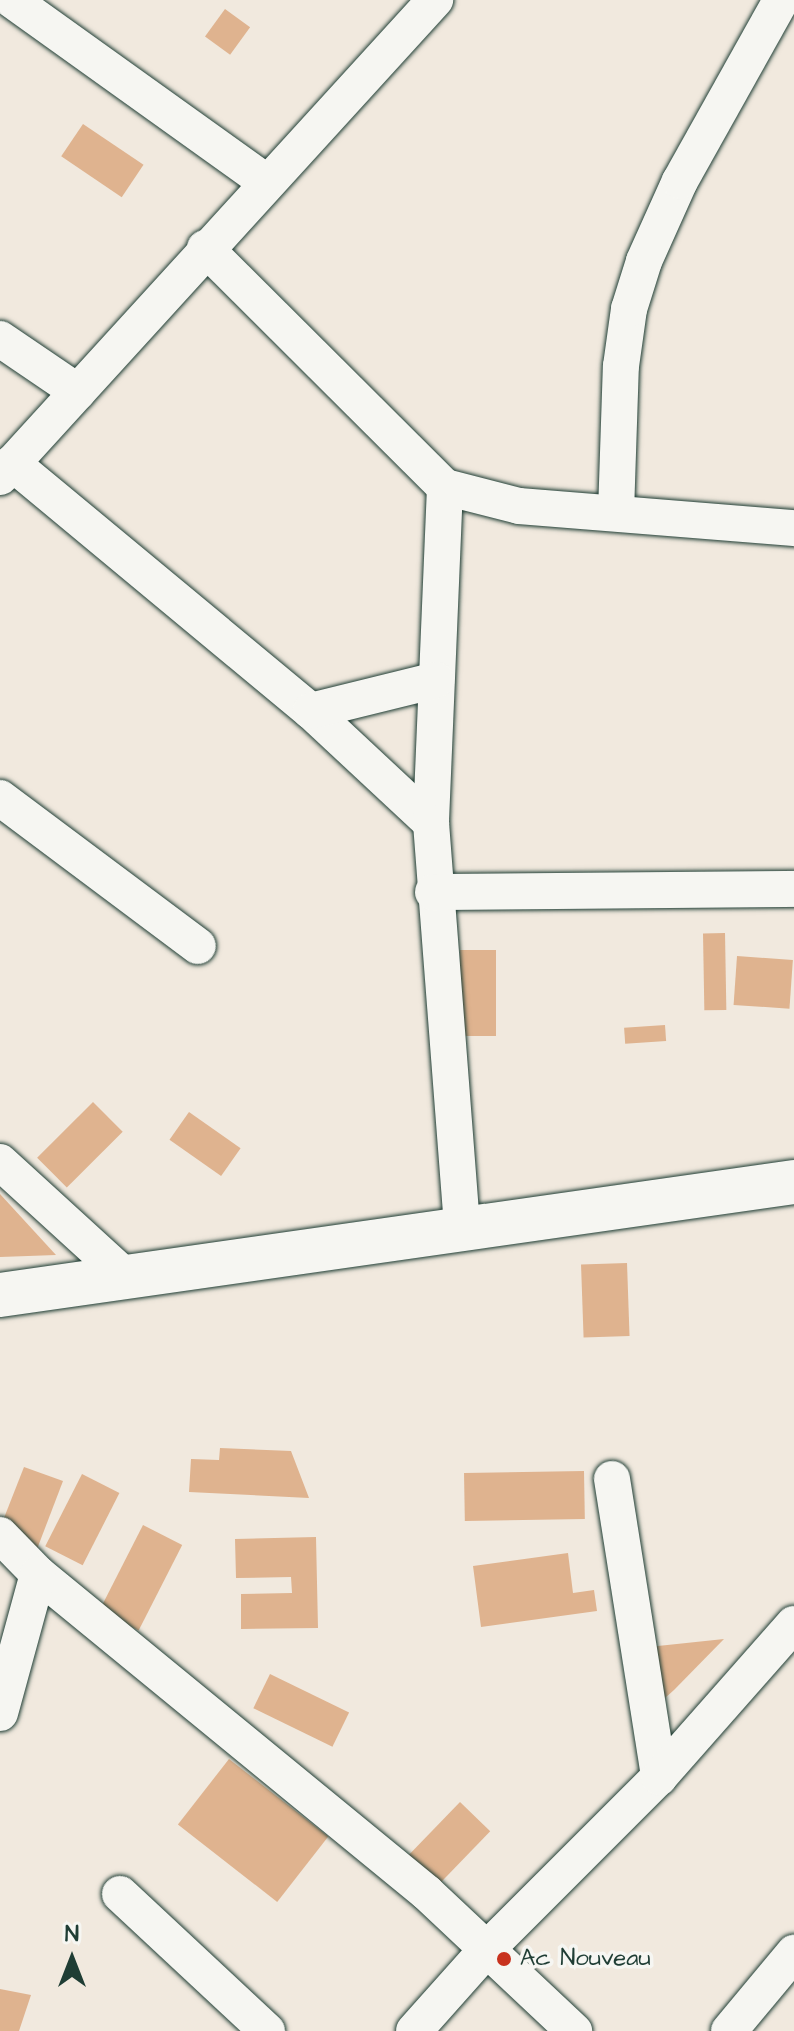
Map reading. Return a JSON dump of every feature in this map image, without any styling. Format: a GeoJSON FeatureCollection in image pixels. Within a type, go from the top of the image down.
{"type":"FeatureCollection","features":[{"type":"Feature","properties":{"kind":"main road"},"geometry":{"type":"LineString","coordinates":[[0,1295],[462,1226],[794,1182]]}},
{"type":"Feature","properties":{"kind":"street"},"geometry":{"type":"LineString","coordinates":[[12,0],[266,182]]}},
{"type":"Feature","properties":{"kind":"street"},"geometry":{"type":"LineString","coordinates":[[431,823],[311,711],[6,470],[205,248],[435,0]]}},
{"type":"Feature","properties":{"kind":"street"},"geometry":{"type":"LineString","coordinates":[[616,513],[621,366],[629,309],[644,261],[680,181],[781,0]]}},
{"type":"Feature","properties":{"kind":"street"},"geometry":{"type":"LineString","coordinates":[[205,248],[445,487],[519,506],[794,528]]}},
{"type":"Feature","properties":{"kind":"street"},"geometry":{"type":"LineString","coordinates":[[0,339],[78,392]]}},
{"type":"Feature","properties":{"kind":"street"},"geometry":{"type":"LineString","coordinates":[[445,487],[431,823],[433,892],[462,1226]]}},
{"type":"Feature","properties":{"kind":"street"},"geometry":{"type":"LineString","coordinates":[[311,711],[436,680]]}},
{"type":"Feature","properties":{"kind":"street"},"geometry":{"type":"LineString","coordinates":[[0,798],[198,946]]}},
{"type":"Feature","properties":{"kind":"street"},"geometry":{"type":"LineString","coordinates":[[433,892],[794,889]]}},
{"type":"Feature","properties":{"kind":"street"},"geometry":{"type":"LineString","coordinates":[[0,1162],[125,1276]]}},
{"type":"Feature","properties":{"kind":"street"},"geometry":{"type":"LineString","coordinates":[[612,1479],[659,1777]]}},
{"type":"Feature","properties":{"kind":"street"},"geometry":{"type":"LineString","coordinates":[[0,1535],[38,1574],[488,1948],[574,2031]]}},
{"type":"Feature","properties":{"kind":"street"},"geometry":{"type":"LineString","coordinates":[[0,1713],[38,1574]]}},
{"type":"Feature","properties":{"kind":"street"},"geometry":{"type":"LineString","coordinates":[[414,2031],[488,1948],[659,1777],[792,1632]]}},
{"type":"Feature","properties":{"kind":"street"},"geometry":{"type":"LineString","coordinates":[[120,1894],[267,2031]]}},
{"type":"Feature","properties":{"kind":"street"},"geometry":{"type":"LineString","coordinates":[[729,2031],[794,1953]]}},
{"type":"Feature","properties":{"kind":"building"},"geometry":{"type":"Polygon","coordinates":[[[225,9],[250,27],[230,55],[205,37],[225,9]]]}},
{"type":"Feature","properties":{"kind":"building"},"geometry":{"type":"Polygon","coordinates":[[[83,124],[144,165],[122,197],[61,156],[83,124]]]}},
{"type":"Feature","properties":{"kind":"building"},"geometry":{"type":"Polygon","coordinates":[[[703,933],[725,933],[726,1010],[704,1010],[703,933]]]}},
{"type":"Feature","properties":{"kind":"building"},"geometry":{"type":"Polygon","coordinates":[[[460,950],[496,950],[496,1036],[460,1036],[460,950]]]}},
{"type":"Feature","properties":{"kind":"building"},"geometry":{"type":"Polygon","coordinates":[[[737,956],[793,960],[789,1009],[734,1005],[737,956]]]}},
{"type":"Feature","properties":{"kind":"building"},"geometry":{"type":"Polygon","coordinates":[[[665,1025],[666,1041],[625,1044],[624,1028],[665,1025]]]}},
{"type":"Feature","properties":{"kind":"building"},"geometry":{"type":"Polygon","coordinates":[[[93,1102],[123,1132],[67,1188],[37,1158],[93,1102]]]}},
{"type":"Feature","properties":{"kind":"building"},"geometry":{"type":"Polygon","coordinates":[[[189,1112],[241,1148],[221,1176],[169,1140],[189,1112]]]}},
{"type":"Feature","properties":{"kind":"building"},"geometry":{"type":"Polygon","coordinates":[[[0,1194],[56,1255],[0,1257],[0,1194]]]}},
{"type":"Feature","properties":{"kind":"building"},"geometry":{"type":"Polygon","coordinates":[[[627,1263],[630,1336],[584,1338],[581,1265],[627,1263]]]}},
{"type":"Feature","properties":{"kind":"building"},"geometry":{"type":"Polygon","coordinates":[[[220,1448],[291,1451],[309,1498],[189,1492],[191,1459],[219,1460],[220,1448]]]}},
{"type":"Feature","properties":{"kind":"building"},"geometry":{"type":"Polygon","coordinates":[[[24,1467],[63,1481],[34,1557],[2,1523],[24,1467]]]}},
{"type":"Feature","properties":{"kind":"building"},"geometry":{"type":"Polygon","coordinates":[[[584,1471],[585,1519],[465,1521],[464,1473],[584,1471]]]}},
{"type":"Feature","properties":{"kind":"building"},"geometry":{"type":"Polygon","coordinates":[[[82,1474],[119,1493],[83,1565],[45,1546],[82,1474]]]}},
{"type":"Feature","properties":{"kind":"building"},"geometry":{"type":"Polygon","coordinates":[[[143,1525],[182,1545],[139,1631],[99,1611],[143,1525]]]}},
{"type":"Feature","properties":{"kind":"building"},"geometry":{"type":"Polygon","coordinates":[[[316,1537],[318,1628],[241,1629],[241,1594],[292,1593],[291,1577],[236,1578],[235,1539],[316,1537]]]}},
{"type":"Feature","properties":{"kind":"building"},"geometry":{"type":"Polygon","coordinates":[[[568,1553],[573,1593],[594,1590],[597,1611],[481,1627],[473,1566],[568,1553]]]}},
{"type":"Feature","properties":{"kind":"building"},"geometry":{"type":"Polygon","coordinates":[[[724,1639],[674,1690],[648,1713],[639,1648],[724,1639]]]}},
{"type":"Feature","properties":{"kind":"building"},"geometry":{"type":"Polygon","coordinates":[[[270,1674],[349,1713],[332,1747],[253,1708],[270,1674]]]}},
{"type":"Feature","properties":{"kind":"building"},"geometry":{"type":"Polygon","coordinates":[[[229,1759],[328,1837],[277,1902],[178,1824],[229,1759]]]}},
{"type":"Feature","properties":{"kind":"building"},"geometry":{"type":"Polygon","coordinates":[[[460,1802],[490,1831],[429,1894],[399,1865],[460,1802]]]}},
{"type":"Feature","properties":{"kind":"building"},"geometry":{"type":"Polygon","coordinates":[[[0,1989],[31,1995],[19,2031],[0,2031],[0,1989]]]}},
{"type":"Feature","properties":{"kind":"place","name":"Ac Nouveau"},"geometry":{"type":"Point","coordinates":[504,1959]}}]}
